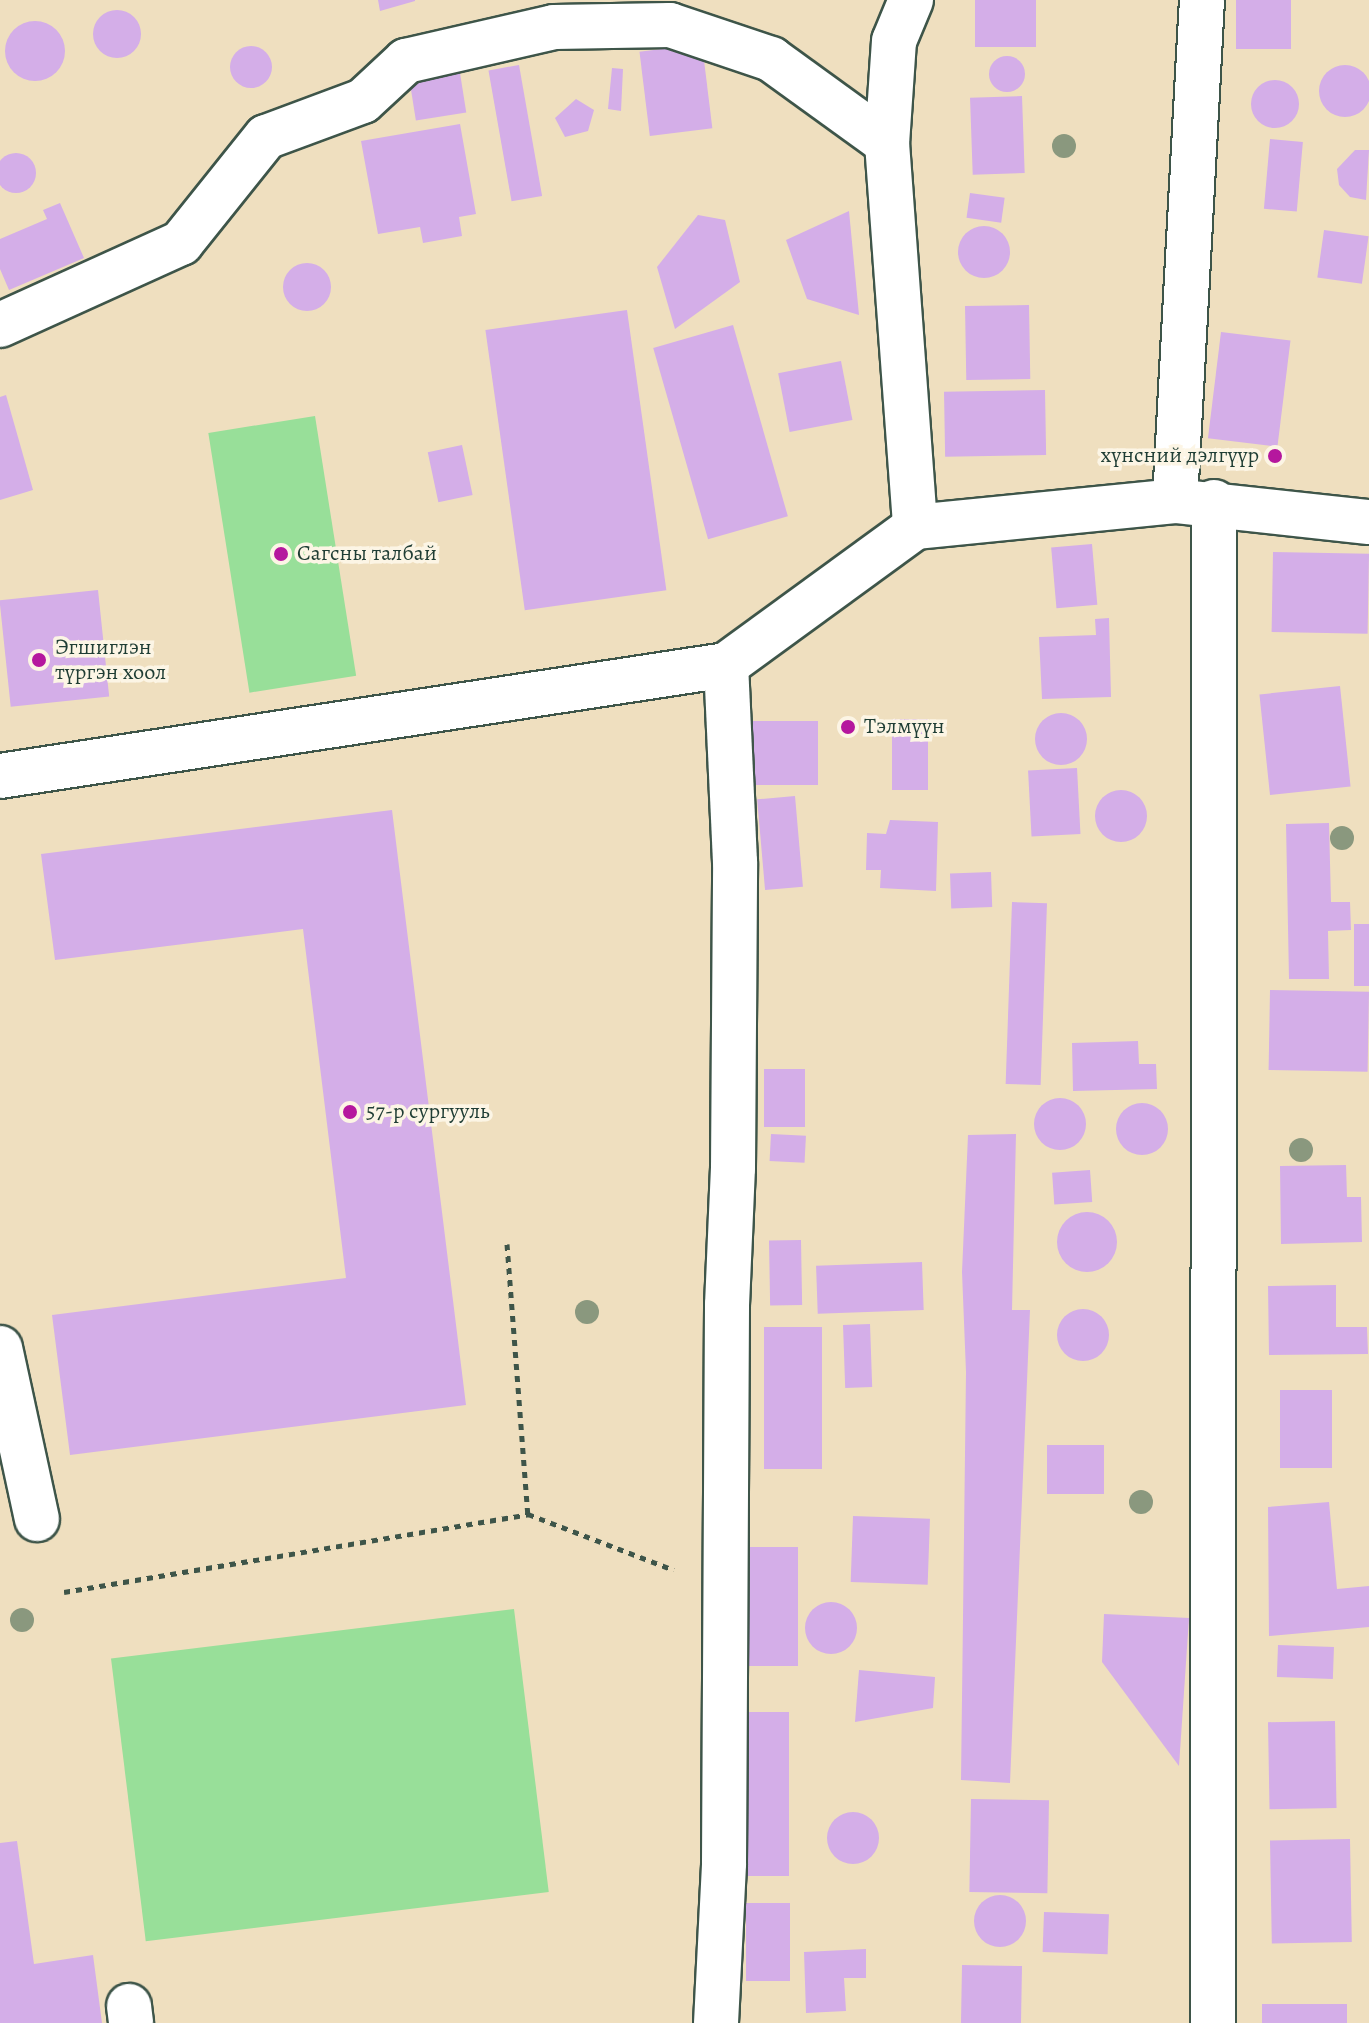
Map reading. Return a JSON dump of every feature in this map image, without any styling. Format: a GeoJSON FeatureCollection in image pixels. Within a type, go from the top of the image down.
{"type":"FeatureCollection","features":[{"type":"Feature","properties":{"kind":"street"},"geometry":{"type":"LineString","coordinates":[[911,0],[894,41],[887,143],[915,527]]}},
{"type":"Feature","properties":{"kind":"street"},"geometry":{"type":"LineString","coordinates":[[1202,0],[1194,502],[1213,2023]]}},
{"type":"Feature","properties":{"kind":"street"},"geometry":{"type":"LineString","coordinates":[[0,325],[181,243],[266,137],[363,101],[406,61],[554,14],[670,25],[771,59],[887,143]]}},
{"type":"Feature","properties":{"kind":"street"},"geometry":{"type":"LineString","coordinates":[[0,776],[726,665],[915,527],[1194,502],[1369,522]]}},
{"type":"Feature","properties":{"kind":"street"},"geometry":{"type":"LineString","coordinates":[[716,2023],[724,1863],[727,1305],[733,1152],[735,862],[726,665]]}},
{"type":"Feature","properties":{"kind":"street"},"geometry":{"type":"LineString","coordinates":[[0,1348],[37,1519]]}},
{"type":"Feature","properties":{"kind":"path"},"geometry":{"type":"LineString","coordinates":[[507,1244],[528,1514]]}},
{"type":"Feature","properties":{"kind":"path"},"geometry":{"type":"LineString","coordinates":[[64,1592],[528,1514],[686,1574]]}},
{"type":"Feature","properties":{"kind":"green space","name":"Сагсны талбай"},"geometry":{"type":"Polygon","coordinates":[[[315,416],[356,676],[249,693],[208,433],[315,416]]]}},
{"type":"Feature","properties":{"kind":"green space"},"geometry":{"type":"Polygon","coordinates":[[[514,1609],[549,1892],[146,1941],[111,1658],[514,1609]]]}},
{"type":"Feature","properties":{"kind":"building"},"geometry":{"type":"Polygon","coordinates":[[[378,0],[415,0],[415,1],[380,11],[378,0]]]}},
{"type":"Feature","properties":{"kind":"building"},"geometry":{"type":"Polygon","coordinates":[[[975,0],[1036,0],[1036,47],[975,47],[975,0]]]}},
{"type":"Feature","properties":{"kind":"building"},"geometry":{"type":"Polygon","coordinates":[[[1236,0],[1291,0],[1291,49],[1236,49],[1236,0]]]}},
{"type":"Feature","properties":{"kind":"building"},"geometry":{"type":"Polygon","coordinates":[[[117,10],[134,17],[141,34],[134,51],[117,58],[100,51],[93,34],[100,17],[117,10]]]}},
{"type":"Feature","properties":{"kind":"building"},"geometry":{"type":"Polygon","coordinates":[[[35,21],[56,30],[65,51],[56,72],[35,81],[14,72],[5,51],[14,30],[35,21]]]}},
{"type":"Feature","properties":{"kind":"building"},"geometry":{"type":"Polygon","coordinates":[[[702,44],[712,128],[650,136],[639,52],[702,44]]]}},
{"type":"Feature","properties":{"kind":"building"},"geometry":{"type":"Polygon","coordinates":[[[251,46],[266,52],[272,67],[266,82],[251,88],[236,82],[230,67],[236,52],[251,46]]]}},
{"type":"Feature","properties":{"kind":"building"},"geometry":{"type":"Polygon","coordinates":[[[1007,56],[1020,61],[1025,74],[1020,87],[1007,92],[994,87],[989,74],[994,61],[1007,56]]]}},
{"type":"Feature","properties":{"kind":"building"},"geometry":{"type":"Polygon","coordinates":[[[519,65],[542,196],[512,201],[488,70],[519,65]]]}},
{"type":"Feature","properties":{"kind":"building"},"geometry":{"type":"Polygon","coordinates":[[[1345,65],[1363,73],[1371,91],[1363,109],[1345,117],[1327,109],[1319,91],[1327,73],[1345,65]]]}},
{"type":"Feature","properties":{"kind":"building"},"geometry":{"type":"Polygon","coordinates":[[[612,68],[623,69],[621,111],[608,109],[612,68]]]}},
{"type":"Feature","properties":{"kind":"building"},"geometry":{"type":"Polygon","coordinates":[[[460,73],[466,113],[416,120],[410,81],[460,73]]]}},
{"type":"Feature","properties":{"kind":"building"},"geometry":{"type":"Polygon","coordinates":[[[1275,80],[1284,81],[1292,87],[1298,95],[1298,113],[1292,121],[1284,127],[1275,128],[1266,127],[1258,121],[1252,113],[1251,104],[1252,95],[1258,87],[1266,81],[1275,80]]]}},
{"type":"Feature","properties":{"kind":"building"},"geometry":{"type":"Polygon","coordinates":[[[1022,96],[1025,173],[973,175],[970,98],[1022,96]]]}},
{"type":"Feature","properties":{"kind":"building"},"geometry":{"type":"Polygon","coordinates":[[[576,99],[594,110],[588,131],[565,137],[555,118],[576,99]]]}},
{"type":"Feature","properties":{"kind":"building"},"geometry":{"type":"Polygon","coordinates":[[[460,124],[476,214],[459,217],[462,236],[423,243],[420,227],[378,234],[361,141],[460,124]]]}},
{"type":"Feature","properties":{"kind":"building"},"geometry":{"type":"Polygon","coordinates":[[[1270,139],[1303,142],[1297,212],[1264,209],[1270,139]]]}},
{"type":"Feature","properties":{"kind":"building"},"geometry":{"type":"Polygon","coordinates":[[[1355,150],[1369,150],[1366,200],[1350,197],[1339,185],[1337,169],[1355,150]]]}},
{"type":"Feature","properties":{"kind":"building"},"geometry":{"type":"Polygon","coordinates":[[[16,153],[30,159],[36,173],[30,187],[16,193],[2,187],[-4,173],[2,159],[16,153]]]}},
{"type":"Feature","properties":{"kind":"building"},"geometry":{"type":"Polygon","coordinates":[[[970,193],[1005,198],[1001,223],[967,218],[970,193]]]}},
{"type":"Feature","properties":{"kind":"building"},"geometry":{"type":"Polygon","coordinates":[[[60,203],[84,258],[9,290],[0,269],[0,239],[47,219],[43,210],[60,203]]]}},
{"type":"Feature","properties":{"kind":"building"},"geometry":{"type":"Polygon","coordinates":[[[849,211],[859,315],[807,299],[786,240],[849,211]]]}},
{"type":"Feature","properties":{"kind":"building"},"geometry":{"type":"Polygon","coordinates":[[[698,215],[725,220],[740,282],[675,329],[657,267],[698,215]]]}},
{"type":"Feature","properties":{"kind":"building"},"geometry":{"type":"Polygon","coordinates":[[[984,226],[1002,234],[1010,252],[1002,270],[984,278],[966,270],[958,252],[966,234],[984,226]]]}},
{"type":"Feature","properties":{"kind":"building"},"geometry":{"type":"Polygon","coordinates":[[[1324,230],[1369,236],[1362,284],[1317,278],[1324,230]]]}},
{"type":"Feature","properties":{"kind":"building"},"geometry":{"type":"Polygon","coordinates":[[[307,263],[324,270],[331,287],[324,304],[307,311],[290,304],[283,287],[290,270],[307,263]]]}},
{"type":"Feature","properties":{"kind":"building"},"geometry":{"type":"Polygon","coordinates":[[[1029,305],[1030,379],[966,380],[965,306],[1029,305]]]}},
{"type":"Feature","properties":{"kind":"building"},"geometry":{"type":"Polygon","coordinates":[[[627,310],[666,590],[525,610],[485,330],[627,310]]]}},
{"type":"Feature","properties":{"kind":"building"},"geometry":{"type":"Polygon","coordinates":[[[733,325],[788,516],[708,539],[653,348],[733,325]]]}},
{"type":"Feature","properties":{"kind":"building"},"geometry":{"type":"Polygon","coordinates":[[[1221,332],[1290,341],[1277,447],[1208,438],[1221,332]]]}},
{"type":"Feature","properties":{"kind":"building"},"geometry":{"type":"Polygon","coordinates":[[[841,361],[852,420],[790,432],[778,373],[841,361]]]}},
{"type":"Feature","properties":{"kind":"building"},"geometry":{"type":"Polygon","coordinates":[[[1045,390],[1046,455],[945,457],[944,392],[1045,390]]]}},
{"type":"Feature","properties":{"kind":"building"},"geometry":{"type":"Polygon","coordinates":[[[6,395],[33,490],[0,500],[0,397],[6,395]]]}},
{"type":"Feature","properties":{"kind":"building"},"geometry":{"type":"Polygon","coordinates":[[[462,445],[473,495],[438,502],[428,452],[462,445]]]}},
{"type":"Feature","properties":{"kind":"building"},"geometry":{"type":"Polygon","coordinates":[[[1092,544],[1097,605],[1056,608],[1051,548],[1092,544]]]}},
{"type":"Feature","properties":{"kind":"building"},"geometry":{"type":"Polygon","coordinates":[[[1273,552],[1369,554],[1368,634],[1272,632],[1273,552]]]}},
{"type":"Feature","properties":{"kind":"building"},"geometry":{"type":"Polygon","coordinates":[[[98,590],[109,696],[11,707],[0,600],[98,590]]]}},
{"type":"Feature","properties":{"kind":"building"},"geometry":{"type":"Polygon","coordinates":[[[1109,618],[1111,697],[1042,699],[1039,637],[1096,635],[1095,619],[1109,618]]]}},
{"type":"Feature","properties":{"kind":"building"},"geometry":{"type":"Polygon","coordinates":[[[1340,686],[1351,786],[1270,795],[1259,694],[1340,686]]]}},
{"type":"Feature","properties":{"kind":"building"},"geometry":{"type":"Polygon","coordinates":[[[1061,713],[1079,721],[1087,739],[1079,757],[1061,765],[1043,757],[1035,739],[1043,721],[1061,713]]]}},
{"type":"Feature","properties":{"kind":"building"},"geometry":{"type":"Polygon","coordinates":[[[892,719],[928,719],[928,790],[892,790],[892,719]]]}},
{"type":"Feature","properties":{"kind":"building"},"geometry":{"type":"Polygon","coordinates":[[[751,721],[818,721],[818,785],[751,785],[751,721]]]}},
{"type":"Feature","properties":{"kind":"building"},"geometry":{"type":"Polygon","coordinates":[[[1077,768],[1080,834],[1032,836],[1028,771],[1077,768]]]}},
{"type":"Feature","properties":{"kind":"building"},"geometry":{"type":"Polygon","coordinates":[[[1121,790],[1139,798],[1147,816],[1139,834],[1121,842],[1103,834],[1095,816],[1103,798],[1121,790]]]}},
{"type":"Feature","properties":{"kind":"building"},"geometry":{"type":"Polygon","coordinates":[[[795,796],[803,887],[765,890],[757,799],[795,796]]]}},
{"type":"Feature","properties":{"kind":"building"},"geometry":{"type":"Polygon","coordinates":[[[392,810],[466,1405],[70,1455],[52,1315],[346,1278],[303,929],[55,960],[41,854],[392,810]]]}},
{"type":"Feature","properties":{"kind":"building"},"geometry":{"type":"Polygon","coordinates":[[[890,820],[938,822],[936,891],[880,888],[881,870],[866,870],[867,833],[886,834],[890,820]]]}},
{"type":"Feature","properties":{"kind":"building"},"geometry":{"type":"Polygon","coordinates":[[[1329,823],[1331,902],[1350,902],[1351,930],[1328,931],[1329,979],[1289,979],[1286,824],[1329,823]]]}},
{"type":"Feature","properties":{"kind":"building"},"geometry":{"type":"Polygon","coordinates":[[[991,872],[992,907],[951,908],[950,873],[991,872]]]}},
{"type":"Feature","properties":{"kind":"building"},"geometry":{"type":"Polygon","coordinates":[[[1012,902],[1047,903],[1041,1085],[1006,1084],[1012,902]]]}},
{"type":"Feature","properties":{"kind":"building"},"geometry":{"type":"Polygon","coordinates":[[[1354,924],[1369,924],[1369,986],[1354,986],[1354,924]]]}},
{"type":"Feature","properties":{"kind":"building"},"geometry":{"type":"Polygon","coordinates":[[[1270,990],[1369,992],[1368,1072],[1269,1070],[1270,990]]]}},
{"type":"Feature","properties":{"kind":"building"},"geometry":{"type":"Polygon","coordinates":[[[1138,1041],[1139,1064],[1156,1064],[1157,1089],[1073,1091],[1072,1043],[1138,1041]]]}},
{"type":"Feature","properties":{"kind":"building"},"geometry":{"type":"Polygon","coordinates":[[[764,1069],[805,1069],[805,1127],[764,1127],[764,1069]]]}},
{"type":"Feature","properties":{"kind":"building"},"geometry":{"type":"Polygon","coordinates":[[[1060,1098],[1078,1106],[1086,1124],[1078,1142],[1060,1150],[1042,1142],[1034,1124],[1042,1106],[1060,1098]]]}},
{"type":"Feature","properties":{"kind":"building"},"geometry":{"type":"Polygon","coordinates":[[[1142,1103],[1160,1111],[1168,1129],[1160,1147],[1142,1155],[1124,1147],[1116,1129],[1124,1111],[1142,1103]]]}},
{"type":"Feature","properties":{"kind":"building"},"geometry":{"type":"Polygon","coordinates":[[[771,1134],[806,1136],[805,1163],[770,1161],[771,1134]]]}},
{"type":"Feature","properties":{"kind":"building"},"geometry":{"type":"Polygon","coordinates":[[[1016,1134],[1012,1310],[1030,1310],[1010,1783],[961,1780],[966,1372],[962,1272],[968,1135],[1016,1134]]]}},
{"type":"Feature","properties":{"kind":"building"},"geometry":{"type":"Polygon","coordinates":[[[1346,1165],[1347,1197],[1361,1197],[1362,1242],[1281,1244],[1280,1166],[1346,1165]]]}},
{"type":"Feature","properties":{"kind":"building"},"geometry":{"type":"Polygon","coordinates":[[[1090,1170],[1092,1202],[1054,1205],[1052,1173],[1090,1170]]]}},
{"type":"Feature","properties":{"kind":"building"},"geometry":{"type":"Polygon","coordinates":[[[1087,1212],[1108,1221],[1117,1242],[1108,1263],[1087,1272],[1066,1263],[1057,1242],[1066,1221],[1087,1212]]]}},
{"type":"Feature","properties":{"kind":"building"},"geometry":{"type":"Polygon","coordinates":[[[801,1240],[802,1305],[770,1306],[769,1241],[801,1240]]]}},
{"type":"Feature","properties":{"kind":"building"},"geometry":{"type":"Polygon","coordinates":[[[922,1262],[924,1310],[818,1314],[816,1266],[922,1262]]]}},
{"type":"Feature","properties":{"kind":"building"},"geometry":{"type":"Polygon","coordinates":[[[1336,1285],[1336,1327],[1367,1327],[1368,1354],[1269,1355],[1268,1286],[1336,1285]]]}},
{"type":"Feature","properties":{"kind":"building"},"geometry":{"type":"Polygon","coordinates":[[[1083,1309],[1101,1317],[1109,1335],[1101,1353],[1083,1361],[1065,1353],[1057,1335],[1065,1317],[1083,1309]]]}},
{"type":"Feature","properties":{"kind":"building"},"geometry":{"type":"Polygon","coordinates":[[[870,1324],[872,1387],[845,1388],[843,1325],[870,1324]]]}},
{"type":"Feature","properties":{"kind":"building"},"geometry":{"type":"Polygon","coordinates":[[[764,1327],[822,1327],[822,1469],[764,1469],[764,1327]]]}},
{"type":"Feature","properties":{"kind":"building"},"geometry":{"type":"Polygon","coordinates":[[[1280,1390],[1332,1390],[1332,1468],[1280,1468],[1280,1390]]]}},
{"type":"Feature","properties":{"kind":"building"},"geometry":{"type":"Polygon","coordinates":[[[1047,1445],[1104,1445],[1104,1494],[1047,1494],[1047,1445]]]}},
{"type":"Feature","properties":{"kind":"building"},"geometry":{"type":"Polygon","coordinates":[[[1329,1502],[1337,1589],[1369,1586],[1369,1627],[1269,1636],[1268,1507],[1329,1502]]]}},
{"type":"Feature","properties":{"kind":"building"},"geometry":{"type":"Polygon","coordinates":[[[853,1516],[930,1519],[928,1585],[851,1582],[853,1516]]]}},
{"type":"Feature","properties":{"kind":"building"},"geometry":{"type":"Polygon","coordinates":[[[746,1547],[798,1547],[798,1666],[746,1666],[746,1547]]]}},
{"type":"Feature","properties":{"kind":"building"},"geometry":{"type":"Polygon","coordinates":[[[831,1602],[849,1610],[857,1628],[849,1646],[831,1654],[813,1646],[805,1628],[813,1610],[831,1602]]]}},
{"type":"Feature","properties":{"kind":"building"},"geometry":{"type":"Polygon","coordinates":[[[1104,1614],[1189,1618],[1179,1766],[1102,1662],[1104,1614]]]}},
{"type":"Feature","properties":{"kind":"building"},"geometry":{"type":"Polygon","coordinates":[[[1278,1645],[1334,1647],[1333,1679],[1277,1677],[1278,1645]]]}},
{"type":"Feature","properties":{"kind":"building"},"geometry":{"type":"Polygon","coordinates":[[[859,1670],[935,1677],[933,1708],[855,1722],[859,1670]]]}},
{"type":"Feature","properties":{"kind":"building"},"geometry":{"type":"Polygon","coordinates":[[[742,1712],[789,1712],[789,1876],[742,1876],[742,1712]]]}},
{"type":"Feature","properties":{"kind":"building"},"geometry":{"type":"Polygon","coordinates":[[[1335,1721],[1337,1808],[1270,1809],[1268,1722],[1335,1721]]]}},
{"type":"Feature","properties":{"kind":"building"},"geometry":{"type":"Polygon","coordinates":[[[971,1799],[1049,1800],[1047,1893],[969,1892],[971,1799]]]}},
{"type":"Feature","properties":{"kind":"building"},"geometry":{"type":"Polygon","coordinates":[[[853,1812],[871,1820],[879,1838],[871,1856],[853,1864],[835,1856],[827,1838],[835,1820],[853,1812]]]}},
{"type":"Feature","properties":{"kind":"building"},"geometry":{"type":"Polygon","coordinates":[[[1350,1839],[1352,1942],[1272,1943],[1270,1840],[1350,1839]]]}},
{"type":"Feature","properties":{"kind":"building"},"geometry":{"type":"Polygon","coordinates":[[[17,1841],[34,1964],[93,1955],[102,2023],[0,2023],[0,1843],[17,1841]]]}},
{"type":"Feature","properties":{"kind":"building"},"geometry":{"type":"Polygon","coordinates":[[[1000,1895],[1018,1903],[1026,1921],[1018,1939],[1000,1947],[982,1939],[974,1921],[982,1903],[1000,1895]]]}},
{"type":"Feature","properties":{"kind":"building"},"geometry":{"type":"Polygon","coordinates":[[[746,1903],[790,1903],[790,1981],[746,1981],[746,1903]]]}},
{"type":"Feature","properties":{"kind":"building"},"geometry":{"type":"Polygon","coordinates":[[[1044,1912],[1109,1914],[1108,1954],[1043,1952],[1044,1912]]]}},
{"type":"Feature","properties":{"kind":"building"},"geometry":{"type":"Polygon","coordinates":[[[866,1949],[866,1978],[844,1978],[846,2011],[806,2013],[804,1952],[866,1949]]]}},
{"type":"Feature","properties":{"kind":"building"},"geometry":{"type":"Polygon","coordinates":[[[962,1965],[1022,1966],[1021,2023],[961,2023],[962,1965]]]}},
{"type":"Feature","properties":{"kind":"building"},"geometry":{"type":"Polygon","coordinates":[[[1262,2004],[1347,2004],[1347,2023],[1262,2023],[1262,2004]]]}},
{"type":"Feature","properties":{"kind":"place","name":"хүнсний дэлгүүр"},"geometry":{"type":"Point","coordinates":[1275,456]}},
{"type":"Feature","properties":{"kind":"place","name":"Сагсны талбай"},"geometry":{"type":"Point","coordinates":[281,554]}},
{"type":"Feature","properties":{"kind":"place","name":"Эгшиглэн түргэн хоол"},"geometry":{"type":"Point","coordinates":[39,660]}},
{"type":"Feature","properties":{"kind":"place","name":"Тэлмүүн"},"geometry":{"type":"Point","coordinates":[848,727]}},
{"type":"Feature","properties":{"kind":"place","name":"57-р сургууль"},"geometry":{"type":"Point","coordinates":[350,1112]}}]}
